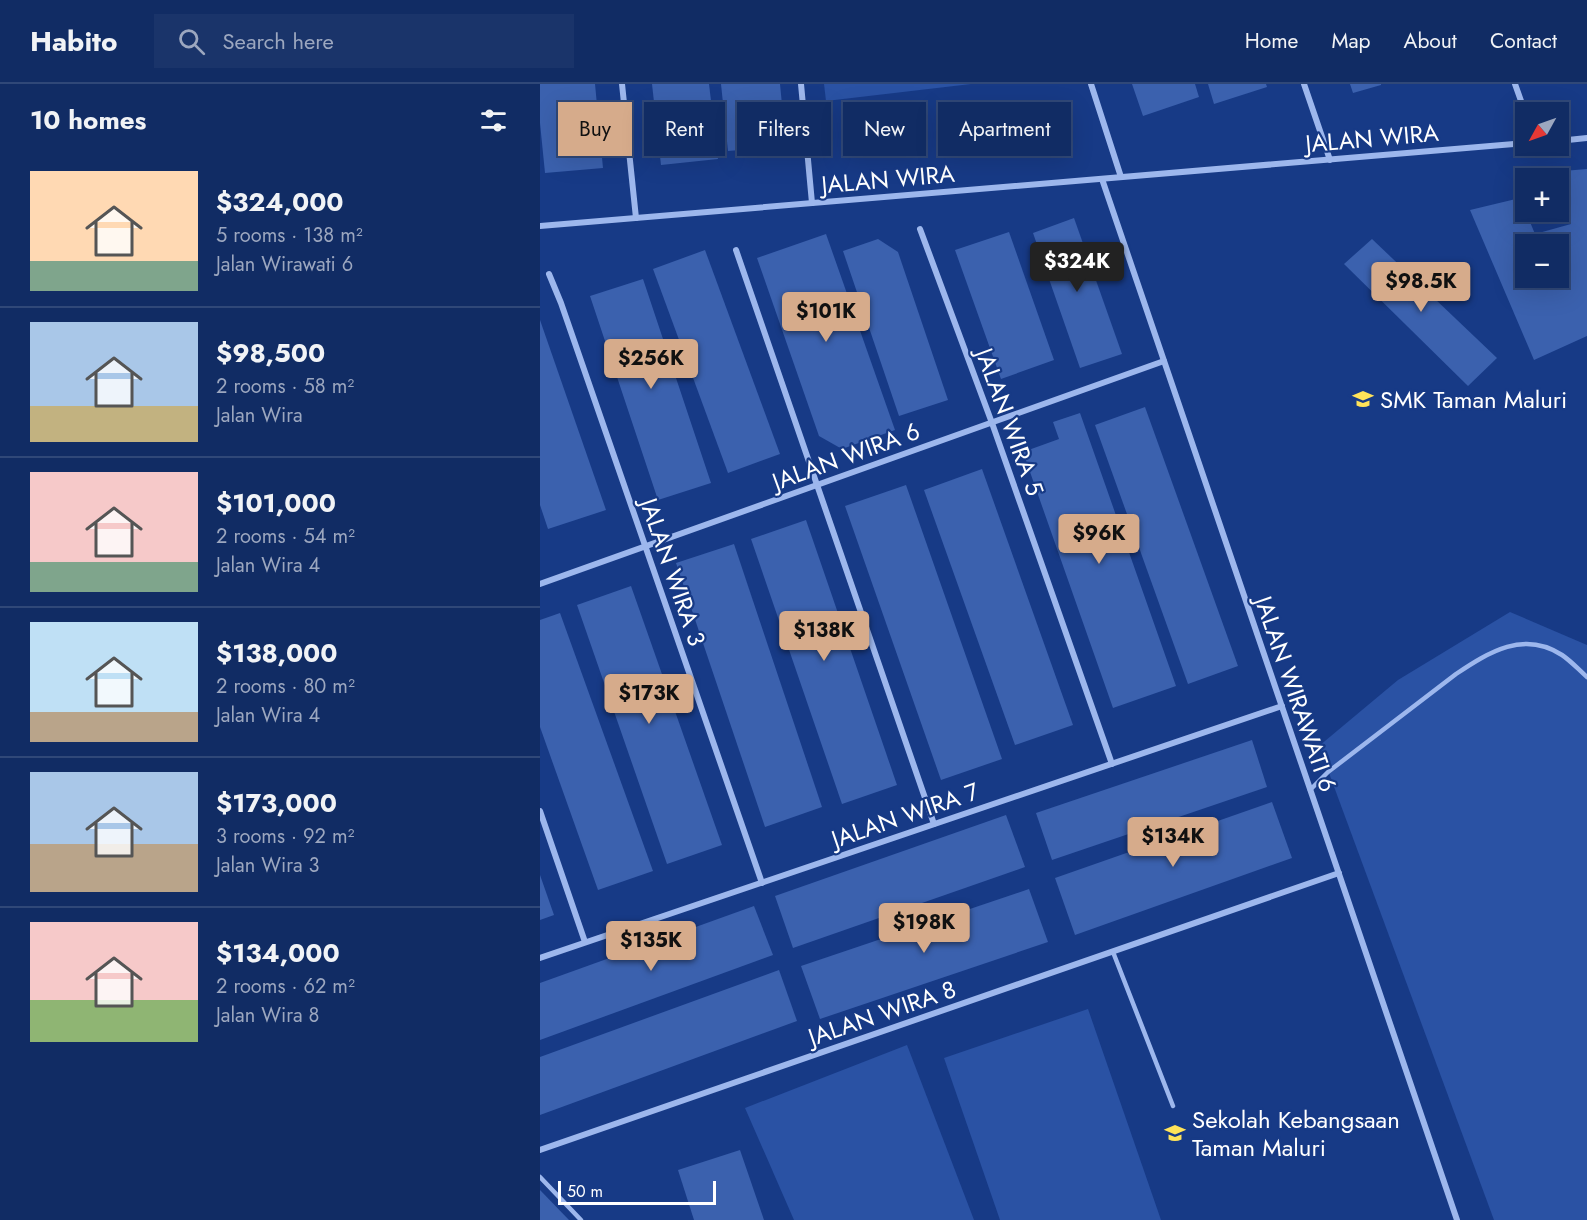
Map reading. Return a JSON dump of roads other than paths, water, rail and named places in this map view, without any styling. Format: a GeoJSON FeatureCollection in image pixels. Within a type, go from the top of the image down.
{"type":"FeatureCollection","features":[{"type":"Feature","properties":{"kind":"street"},"geometry":{"type":"LineString","coordinates":[[622,84],[636,218]]}},
{"type":"Feature","properties":{"kind":"street"},"geometry":{"type":"LineString","coordinates":[[801,84],[812,203]]}},
{"type":"Feature","properties":{"kind":"street"},"geometry":{"type":"LineString","coordinates":[[1091,84],[1121,177]]}},
{"type":"Feature","properties":{"kind":"street"},"geometry":{"type":"LineString","coordinates":[[1304,84],[1330,160]]}},
{"type":"Feature","properties":{"kind":"street"},"geometry":{"type":"LineString","coordinates":[[1515,84],[1521,102]]}},
{"type":"Feature","properties":{"kind":"street"},"geometry":{"type":"LineString","coordinates":[[1569,140],[1587,138]]}},
{"type":"Feature","properties":{"kind":"street","name":"JALAN WIRA"},"geometry":{"type":"LineString","coordinates":[[540,226],[1515,144]]}},
{"type":"Feature","properties":{"kind":"street","name":"JALAN WIRAWATI 6"},"geometry":{"type":"LineString","coordinates":[[1102,179],[1457,1220]]}},
{"type":"Feature","properties":{"kind":"street","name":"JALAN WIRA 5"},"geometry":{"type":"LineString","coordinates":[[920,229],[992,423],[1112,764]]}},
{"type":"Feature","properties":{"kind":"street"},"geometry":{"type":"LineString","coordinates":[[736,250],[934,824]]}},
{"type":"Feature","properties":{"kind":"street","name":"JALAN WIRA 3"},"geometry":{"type":"LineString","coordinates":[[549,274],[762,883]]}},
{"type":"Feature","properties":{"kind":"street","name":"JALAN WIRA 6"},"geometry":{"type":"LineString","coordinates":[[540,584],[1164,361]]}},
{"type":"Feature","properties":{"kind":"street","name":"JALAN WIRA 7"},"geometry":{"type":"LineString","coordinates":[[540,958],[1282,706]]}},
{"type":"Feature","properties":{"kind":"street"},"geometry":{"type":"LineString","coordinates":[[540,811],[585,942]]}},
{"type":"Feature","properties":{"kind":"street","name":"JALAN WIRA 8"},"geometry":{"type":"LineString","coordinates":[[540,1150],[1339,873]]}},
{"type":"Feature","properties":{"kind":"lane"},"geometry":{"type":"LineString","coordinates":[[1310,790],[1328,772],[1456,674],[1495,651],[1514,644],[1533,644],[1562,655],[1587,677]]}},
{"type":"Feature","properties":{"kind":"lane"},"geometry":{"type":"LineString","coordinates":[[1113,952],[1173,1106]]}},
{"type":"Feature","properties":{"kind":"lane"},"geometry":{"type":"LineString","coordinates":[[540,1177],[581,1220]]}},
{"type":"Feature","properties":{"kind":"place","name":"SMK Taman Maluri"},"geometry":{"type":"Point","coordinates":[1363,399]}},
{"type":"Feature","properties":{"kind":"place","name":"Sekolah Kebangsaan Taman Maluri"},"geometry":{"type":"Point","coordinates":[1175,1133]}}]}
